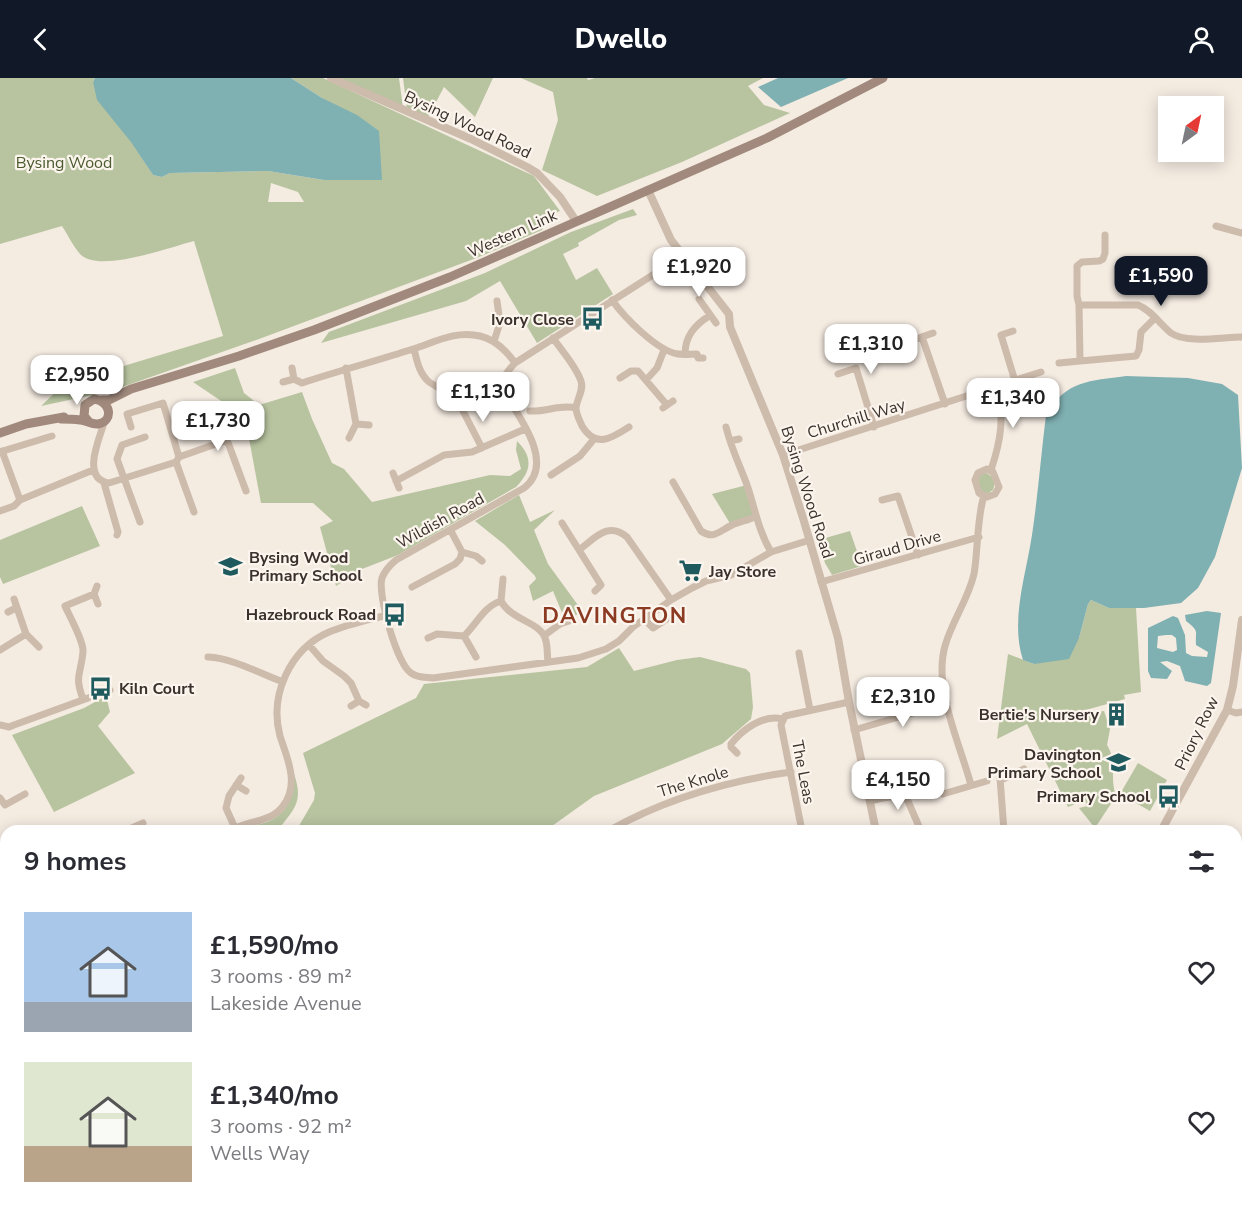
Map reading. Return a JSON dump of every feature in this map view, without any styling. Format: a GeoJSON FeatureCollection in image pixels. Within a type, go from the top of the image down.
{"type":"FeatureCollection","features":[{"type":"Feature","properties":{"kind":"main road","name":"Western Link"},"geometry":{"type":"LineString","coordinates":[[102,400],[109,400],[130,389],[240,356],[388,302],[516,249],[767,138],[883,78]]}},
{"type":"Feature","properties":{"kind":"main road","name":"Western Link"},"geometry":{"type":"LineString","coordinates":[[107,416],[120,401],[141,387]]}},
{"type":"Feature","properties":{"kind":"main road"},"geometry":{"type":"LineString","coordinates":[[0,433],[26,424],[77,413],[94,399],[102,400],[107,405],[107,416],[100,424],[60,418]]}},
{"type":"Feature","properties":{"kind":"main road"},"geometry":{"type":"LineString","coordinates":[[86,405],[84,416],[91,423]]}},
{"type":"Feature","properties":{"kind":"street","name":"Bysing Wood Road"},"geometry":{"type":"LineString","coordinates":[[331,78],[471,139],[527,167],[537,173],[560,196],[576,221]]}},
{"type":"Feature","properties":{"kind":"street","name":"Bysing Wood Road"},"geometry":{"type":"LineString","coordinates":[[648,190],[671,240],[729,314],[730,327],[783,455],[810,540],[837,638],[875,825]]}},
{"type":"Feature","properties":{"kind":"street"},"geometry":{"type":"LineString","coordinates":[[1216,226],[1242,233]]}},
{"type":"Feature","properties":{"kind":"street"},"geometry":{"type":"LineString","coordinates":[[1080,361],[1077,266],[1082,262],[1103,259],[1105,234]]}},
{"type":"Feature","properties":{"kind":"street"},"geometry":{"type":"LineString","coordinates":[[283,382],[294,379],[302,383],[446,337],[463,334],[479,335],[494,341],[505,349],[515,363],[659,271],[681,254]]}},
{"type":"Feature","properties":{"kind":"street"},"geometry":{"type":"LineString","coordinates":[[699,299],[716,323]]}},
{"type":"Feature","properties":{"kind":"street"},"geometry":{"type":"LineString","coordinates":[[612,300],[628,321],[664,350],[678,354],[697,354],[698,358],[703,358]]}},
{"type":"Feature","properties":{"kind":"street"},"geometry":{"type":"LineString","coordinates":[[494,341],[503,309],[497,301]]}},
{"type":"Feature","properties":{"kind":"street"},"geometry":{"type":"LineString","coordinates":[[1079,305],[1138,305],[1145,308],[1171,333],[1184,338],[1242,337]]}},
{"type":"Feature","properties":{"kind":"street"},"geometry":{"type":"LineString","coordinates":[[685,354],[687,341],[695,325],[709,316]]}},
{"type":"Feature","properties":{"kind":"street"},"geometry":{"type":"LineString","coordinates":[[1059,363],[1136,356],[1140,335],[1155,318]]}},
{"type":"Feature","properties":{"kind":"street"},"geometry":{"type":"LineString","coordinates":[[1012,331],[1001,335],[1015,381]]}},
{"type":"Feature","properties":{"kind":"street"},"geometry":{"type":"LineString","coordinates":[[933,333],[919,338],[945,404]]}},
{"type":"Feature","properties":{"kind":"street"},"geometry":{"type":"LineString","coordinates":[[553,338],[582,384],[576,408],[583,427],[594,439],[601,440],[629,427]]}},
{"type":"Feature","properties":{"kind":"street"},"geometry":{"type":"LineString","coordinates":[[414,349],[422,374],[430,382],[444,389]]}},
{"type":"Feature","properties":{"kind":"street"},"geometry":{"type":"LineString","coordinates":[[646,380],[657,368],[664,350]]}},
{"type":"Feature","properties":{"kind":"street","name":"Wildish Road"},"geometry":{"type":"LineString","coordinates":[[515,363],[506,373],[502,383],[503,391],[537,451],[536,474],[532,482],[451,531],[396,560],[387,568],[382,578],[380,589],[397,653],[403,665],[411,673],[420,677],[433,678],[578,658],[606,649],[671,600],[706,581],[731,575],[771,552],[810,540]]}},
{"type":"Feature","properties":{"kind":"street"},"geometry":{"type":"LineString","coordinates":[[292,368],[294,379]]}},
{"type":"Feature","properties":{"kind":"street"},"geometry":{"type":"LineString","coordinates":[[346,368],[356,424],[349,438]]}},
{"type":"Feature","properties":{"kind":"street"},"geometry":{"type":"LineString","coordinates":[[838,374],[856,368],[874,427]]}},
{"type":"Feature","properties":{"kind":"street"},"geometry":{"type":"LineString","coordinates":[[620,378],[631,371],[638,371],[668,405]]}},
{"type":"Feature","properties":{"kind":"street","name":"Churchill Way"},"geometry":{"type":"LineString","coordinates":[[783,455],[1041,372]]}},
{"type":"Feature","properties":{"kind":"street"},"geometry":{"type":"LineString","coordinates":[[991,470],[980,471],[975,480],[978,491],[984,496],[993,496],[998,490],[998,483],[991,470],[1003,419],[1002,406],[996,387]]}},
{"type":"Feature","properties":{"kind":"street"},"geometry":{"type":"LineString","coordinates":[[131,428],[127,414],[163,403],[194,512]]}},
{"type":"Feature","properties":{"kind":"street"},"geometry":{"type":"LineString","coordinates":[[536,403],[534,411],[569,406],[576,408]]}},
{"type":"Feature","properties":{"kind":"street"},"geometry":{"type":"LineString","coordinates":[[214,405],[246,491]]}},
{"type":"Feature","properties":{"kind":"street"},"geometry":{"type":"LineString","coordinates":[[463,415],[482,448]]}},
{"type":"Feature","properties":{"kind":"street"},"geometry":{"type":"LineString","coordinates":[[107,416],[97,447],[93,470],[104,483],[117,535]]}},
{"type":"Feature","properties":{"kind":"street"},"geometry":{"type":"LineString","coordinates":[[91,423],[97,433],[97,447]]}},
{"type":"Feature","properties":{"kind":"street"},"geometry":{"type":"LineString","coordinates":[[356,424],[369,425]]}},
{"type":"Feature","properties":{"kind":"street"},"geometry":{"type":"LineString","coordinates":[[726,427],[747,485],[755,518],[771,552]]}},
{"type":"Feature","properties":{"kind":"street"},"geometry":{"type":"LineString","coordinates":[[396,480],[444,455],[472,452],[525,429]]}},
{"type":"Feature","properties":{"kind":"street"},"geometry":{"type":"LineString","coordinates":[[616,435],[621,444]]}},
{"type":"Feature","properties":{"kind":"street"},"geometry":{"type":"LineString","coordinates":[[20,500],[1,451],[52,436]]}},
{"type":"Feature","properties":{"kind":"street"},"geometry":{"type":"LineString","coordinates":[[140,522],[117,462],[122,446],[145,437]]}},
{"type":"Feature","properties":{"kind":"street"},"geometry":{"type":"LineString","coordinates":[[551,475],[561,466],[580,456],[594,439]]}},
{"type":"Feature","properties":{"kind":"street"},"geometry":{"type":"LineString","coordinates":[[730,441],[739,439]]}},
{"type":"Feature","properties":{"kind":"street"},"geometry":{"type":"LineString","coordinates":[[104,483],[125,478],[227,440]]}},
{"type":"Feature","properties":{"kind":"street"},"geometry":{"type":"LineString","coordinates":[[0,511],[14,506],[20,500],[93,470]]}},
{"type":"Feature","properties":{"kind":"street"},"geometry":{"type":"LineString","coordinates":[[673,482],[674,493],[701,531],[707,535],[716,535],[731,525],[755,518]]}},
{"type":"Feature","properties":{"kind":"street"},"geometry":{"type":"LineString","coordinates":[[882,501],[898,496],[918,555]]}},
{"type":"Feature","properties":{"kind":"street"},"geometry":{"type":"LineString","coordinates":[[971,785],[947,703],[942,665],[945,646],[968,595],[974,574],[984,496]]}},
{"type":"Feature","properties":{"kind":"street"},"geometry":{"type":"LineString","coordinates":[[562,523],[602,585],[595,591]]}},
{"type":"Feature","properties":{"kind":"street"},"geometry":{"type":"LineString","coordinates":[[412,586],[425,583],[460,559],[462,552],[451,531]]}},
{"type":"Feature","properties":{"kind":"street"},"geometry":{"type":"LineString","coordinates":[[579,550],[605,531],[620,532],[627,537],[671,600]]}},
{"type":"Feature","properties":{"kind":"street","name":"Giraud Drive"},"geometry":{"type":"LineString","coordinates":[[821,582],[979,537]]}},
{"type":"Feature","properties":{"kind":"street"},"geometry":{"type":"LineString","coordinates":[[462,552],[476,556],[482,561]]}},
{"type":"Feature","properties":{"kind":"street"},"geometry":{"type":"LineString","coordinates":[[503,579],[501,601],[506,609],[545,636],[548,662]]}},
{"type":"Feature","properties":{"kind":"street"},"geometry":{"type":"LineString","coordinates":[[83,699],[77,684],[77,675],[84,650],[65,606],[94,594],[98,586]]}},
{"type":"Feature","properties":{"kind":"street"},"geometry":{"type":"LineString","coordinates":[[94,594],[98,604]]}},
{"type":"Feature","properties":{"kind":"street"},"geometry":{"type":"LineString","coordinates":[[14,599],[26,634],[39,646]]}},
{"type":"Feature","properties":{"kind":"street"},"geometry":{"type":"LineString","coordinates":[[464,636],[483,614],[501,601]]}},
{"type":"Feature","properties":{"kind":"street"},"geometry":{"type":"LineString","coordinates":[[8,612],[16,608]]}},
{"type":"Feature","properties":{"kind":"street"},"geometry":{"type":"LineString","coordinates":[[244,825],[276,814],[287,801],[290,791],[292,782],[277,717],[278,700],[288,669],[309,645],[328,633],[387,615]]}},
{"type":"Feature","properties":{"kind":"street"},"geometry":{"type":"LineString","coordinates":[[644,619],[653,628],[670,616]]}},
{"type":"Feature","properties":{"kind":"street"},"geometry":{"type":"LineString","coordinates":[[545,636],[559,620],[572,620]]}},
{"type":"Feature","properties":{"kind":"street","name":"Priory Row"},"geometry":{"type":"LineString","coordinates":[[1164,825],[1227,710],[1241,643],[1242,620]]}},
{"type":"Feature","properties":{"kind":"street"},"geometry":{"type":"LineString","coordinates":[[428,638],[437,630],[464,636],[474,653],[465,656]]}},
{"type":"Feature","properties":{"kind":"street"},"geometry":{"type":"LineString","coordinates":[[0,650],[26,634]]}},
{"type":"Feature","properties":{"kind":"street"},"geometry":{"type":"LineString","coordinates":[[309,645],[323,661],[351,683],[362,703],[351,705]]}},
{"type":"Feature","properties":{"kind":"street"},"geometry":{"type":"LineString","coordinates":[[799,653],[810,710]]}},
{"type":"Feature","properties":{"kind":"street"},"geometry":{"type":"LineString","coordinates":[[208,657],[230,660],[245,668],[283,681]]}},
{"type":"Feature","properties":{"kind":"street"},"geometry":{"type":"LineString","coordinates":[[0,725],[14,725],[110,690]]}},
{"type":"Feature","properties":{"kind":"street","name":"The Leas"},"geometry":{"type":"LineString","coordinates":[[801,825],[781,725],[782,719],[785,716],[849,702]]}},
{"type":"Feature","properties":{"kind":"street"},"geometry":{"type":"LineString","coordinates":[[854,730],[947,703]]}},
{"type":"Feature","properties":{"kind":"street"},"geometry":{"type":"LineString","coordinates":[[1227,710],[1242,712]]}},
{"type":"Feature","properties":{"kind":"street","name":"The Leas"},"geometry":{"type":"LineString","coordinates":[[737,753],[731,744],[752,726],[759,721],[776,717],[782,719]]}},
{"type":"Feature","properties":{"kind":"street"},"geometry":{"type":"LineString","coordinates":[[1004,825],[1000,779],[1024,769]]}},
{"type":"Feature","properties":{"kind":"street","name":"The Knole"},"geometry":{"type":"LineString","coordinates":[[620,825],[654,808],[694,793],[754,777],[791,772]]}},
{"type":"Feature","properties":{"kind":"street"},"geometry":{"type":"LineString","coordinates":[[232,825],[226,808],[229,796],[241,778]]}},
{"type":"Feature","properties":{"kind":"street"},"geometry":{"type":"LineString","coordinates":[[944,794],[987,781]]}},
{"type":"Feature","properties":{"kind":"street"},"geometry":{"type":"LineString","coordinates":[[236,785],[246,791]]}},
{"type":"Feature","properties":{"kind":"street"},"geometry":{"type":"LineString","coordinates":[[2,814],[5,805],[25,794]]}},
{"type":"Feature","properties":{"kind":"street"},"geometry":{"type":"LineString","coordinates":[[870,801],[900,796],[907,800],[918,825]]}},
{"type":"Feature","properties":{"kind":"street"},"geometry":{"type":"LineString","coordinates":[[0,798],[5,805]]}},
{"type":"Feature","properties":{"kind":"street"},"geometry":{"type":"LineString","coordinates":[[139,825],[143,823]]}},
{"type":"Feature","properties":{"kind":"green space","name":"Bysing Wood"},"geometry":{"type":"Polygon","coordinates":[[[0,78],[95,78],[93,82],[153,175],[162,177],[170,173],[268,171],[324,180],[322,98],[291,78],[323,78],[534,176],[560,211],[550,215],[542,230],[479,257],[111,391],[41,406],[64,384],[223,336],[194,241],[135,257],[102,261],[89,259],[80,254],[62,226],[0,244],[0,78]],[[271,183],[268,202],[304,202],[298,192],[271,183]]]}},
{"type":"Feature","properties":{"kind":"green space"},"geometry":{"type":"Polygon","coordinates":[[[338,78],[399,78],[403,108],[338,78]]]}},
{"type":"Feature","properties":{"kind":"green space"},"geometry":{"type":"Polygon","coordinates":[[[403,78],[493,78],[475,117],[444,87],[427,119],[407,109],[403,78]]]}},
{"type":"Feature","properties":{"kind":"green space"},"geometry":{"type":"Polygon","coordinates":[[[521,78],[587,78],[588,80],[595,78],[763,78],[748,86],[764,105],[790,113],[682,162],[597,196],[542,170],[558,120],[553,92],[521,78]]]}},
{"type":"Feature","properties":{"kind":"green space"},"geometry":{"type":"Polygon","coordinates":[[[633,209],[637,215],[619,220],[563,254],[576,280],[597,268],[613,294],[537,343],[500,281],[466,301],[321,343],[329,332],[485,273],[571,232],[633,209]]]}},
{"type":"Feature","properties":{"kind":"green space"},"geometry":{"type":"Polygon","coordinates":[[[235,368],[244,393],[259,405],[302,392],[332,463],[344,469],[372,502],[490,475],[510,476],[521,469],[516,450],[517,441],[528,458],[528,470],[516,487],[398,555],[362,569],[336,586],[320,527],[333,521],[313,503],[261,503],[245,417],[193,382],[235,368]]]}},
{"type":"Feature","properties":{"kind":"green space"},"geometry":{"type":"Polygon","coordinates":[[[986,473],[992,478],[994,485],[993,490],[987,494],[981,491],[978,483],[980,475],[986,473]]]}},
{"type":"Feature","properties":{"kind":"green space"},"geometry":{"type":"Polygon","coordinates":[[[747,485],[755,517],[731,525],[712,494],[747,485]]]}},
{"type":"Feature","properties":{"kind":"green space"},"geometry":{"type":"Polygon","coordinates":[[[519,495],[530,522],[555,510],[534,530],[548,564],[583,612],[565,620],[553,591],[533,601],[529,586],[536,579],[535,576],[505,545],[475,521],[519,495]]]}},
{"type":"Feature","properties":{"kind":"green space"},"geometry":{"type":"Polygon","coordinates":[[[82,506],[100,546],[3,584],[0,577],[0,540],[82,506]]]}},
{"type":"Feature","properties":{"kind":"green space"},"geometry":{"type":"Polygon","coordinates":[[[850,531],[862,566],[832,575],[825,563],[818,540],[850,531]]]}},
{"type":"Feature","properties":{"kind":"green space"},"geometry":{"type":"Polygon","coordinates":[[[1091,600],[1109,608],[1136,608],[1141,692],[1124,695],[1125,699],[1075,713],[1076,715],[1104,711],[1110,729],[1107,745],[1112,758],[1116,796],[1097,825],[1093,825],[1079,808],[1087,806],[1085,800],[1068,807],[1027,724],[997,739],[1008,654],[1034,664],[1079,638],[1091,600]]]}},
{"type":"Feature","properties":{"kind":"green space"},"geometry":{"type":"Polygon","coordinates":[[[619,648],[634,671],[677,660],[700,657],[746,669],[750,673],[753,707],[751,719],[722,744],[594,796],[553,825],[299,825],[314,800],[315,793],[303,753],[416,698],[424,684],[587,667],[619,648]]]}},
{"type":"Feature","properties":{"kind":"green space"},"geometry":{"type":"Polygon","coordinates":[[[106,696],[110,712],[98,726],[135,773],[54,812],[12,735],[84,708],[106,696]]]}},
{"type":"Feature","properties":{"kind":"green space"},"geometry":{"type":"Polygon","coordinates":[[[1138,763],[1167,780],[1150,811],[1120,794],[1138,763]]]}},
{"type":"Feature","properties":{"kind":"green space"},"geometry":{"type":"Polygon","coordinates":[[[293,771],[298,797],[282,825],[255,825],[267,822],[281,813],[289,801],[293,787],[293,771]]]}},
{"type":"Feature","properties":{"kind":"water"},"geometry":{"type":"Polygon","coordinates":[[[95,78],[291,78],[322,98],[357,115],[379,131],[382,180],[324,180],[268,171],[170,173],[162,177],[153,175],[131,142],[97,100],[93,82],[95,78]]]}},
{"type":"Feature","properties":{"kind":"water"},"geometry":{"type":"Polygon","coordinates":[[[778,78],[848,78],[781,107],[758,87],[778,78]]]}},
{"type":"Feature","properties":{"kind":"water"},"geometry":{"type":"Polygon","coordinates":[[[1126,376],[1188,378],[1222,384],[1238,395],[1242,468],[1215,557],[1198,588],[1181,603],[1144,608],[1109,608],[1091,600],[1079,638],[1069,659],[1034,664],[1023,660],[1018,630],[1020,598],[1034,520],[1046,415],[1062,395],[1080,384],[1126,376]]]}},
{"type":"Feature","properties":{"kind":"water"},"geometry":{"type":"Polygon","coordinates":[[[1207,611],[1221,613],[1211,683],[1207,686],[1185,681],[1180,666],[1167,661],[1160,662],[1172,671],[1167,679],[1151,678],[1148,671],[1148,628],[1173,616],[1178,618],[1185,635],[1186,653],[1192,656],[1207,657],[1208,652],[1196,645],[1196,632],[1186,621],[1185,615],[1207,611]],[[1172,635],[1158,636],[1157,648],[1173,652],[1177,650],[1176,638],[1172,635]]]}},
{"type":"Feature","properties":{"kind":"place","name":"Ivory Close"},"geometry":{"type":"Point","coordinates":[592,319]}},
{"type":"Feature","properties":{"kind":"place","name":"Bysing Wood Primary School"},"geometry":{"type":"Point","coordinates":[231,566]}},
{"type":"Feature","properties":{"kind":"place","name":"Jay Store"},"geometry":{"type":"Point","coordinates":[691,571]}},
{"type":"Feature","properties":{"kind":"place","name":"Hazebrouck Road"},"geometry":{"type":"Point","coordinates":[394,614]}},
{"type":"Feature","properties":{"kind":"place","name":"Kiln Court"},"geometry":{"type":"Point","coordinates":[101,688]}},
{"type":"Feature","properties":{"kind":"place","name":"Bertie's Nursery"},"geometry":{"type":"Point","coordinates":[1117,714]}},
{"type":"Feature","properties":{"kind":"place","name":"Davington Primary School"},"geometry":{"type":"Point","coordinates":[1119,763]}},
{"type":"Feature","properties":{"kind":"place","name":"Primary School"},"geometry":{"type":"Point","coordinates":[1168,796]}},
{"type":"Feature","properties":{"kind":"district","name":"DAVINGTON"},"geometry":{"type":"Point","coordinates":[615,615]}}]}
